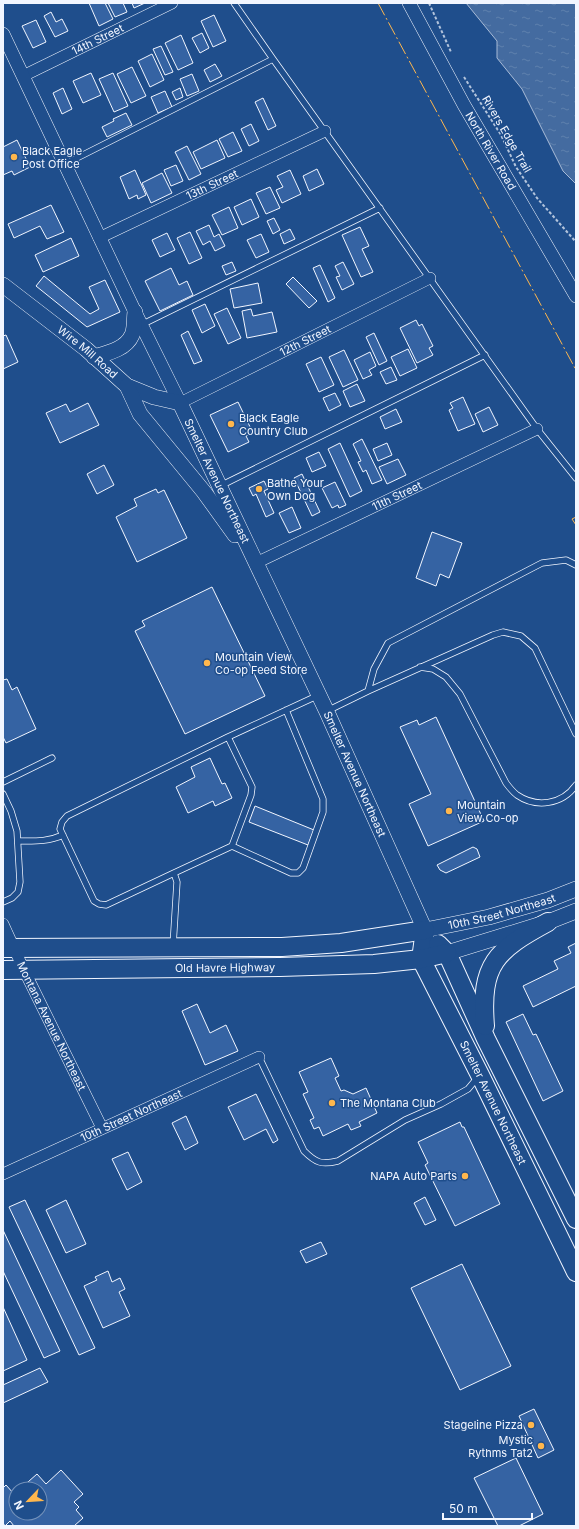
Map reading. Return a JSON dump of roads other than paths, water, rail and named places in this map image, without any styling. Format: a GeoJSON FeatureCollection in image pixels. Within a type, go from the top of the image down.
{"type":"FeatureCollection","features":[{"type":"Feature","properties":{"kind":"highway"},"geometry":{"type":"LineString","coordinates":[[486,1039],[483,1005],[484,992],[487,978],[492,967],[498,956],[508,946],[519,938],[548,922]]}},
{"type":"Feature","properties":{"kind":"highway","name":"Old Havre Highway"},"geometry":{"type":"LineString","coordinates":[[9,948],[282,948],[341,943],[425,930]]}},
{"type":"Feature","properties":{"kind":"highway","name":"Smelter Avenue Northeast"},"geometry":{"type":"LineString","coordinates":[[425,930],[447,953],[486,1039],[576,1219]]}},
{"type":"Feature","properties":{"kind":"highway"},"geometry":{"type":"LineString","coordinates":[[422,959],[425,930]]}},
{"type":"Feature","properties":{"kind":"highway","name":"Old Havre Highway"},"geometry":{"type":"LineString","coordinates":[[3,970],[280,967],[374,964],[422,959],[447,953]]}},
{"type":"Feature","properties":{"kind":"highway","name":"Smelter Avenue Northeast"},"geometry":{"type":"LineString","coordinates":[[422,959],[576,1272]]}},
{"type":"Feature","properties":{"kind":"main road","name":"Wire Mill Road"},"geometry":{"type":"LineString","coordinates":[[3,285],[94,357],[127,386],[154,397],[180,403]]}},
{"type":"Feature","properties":{"kind":"main road"},"geometry":{"type":"LineString","coordinates":[[94,357],[112,352],[124,345],[132,335],[138,319]]}},
{"type":"Feature","properties":{"kind":"main road"},"geometry":{"type":"LineString","coordinates":[[127,386],[140,414],[204,492],[256,563]]}},
{"type":"Feature","properties":{"kind":"main road","name":"Smelter Avenue Northeast"},"geometry":{"type":"LineString","coordinates":[[180,403],[327,712],[425,930]]}},
{"type":"Feature","properties":{"kind":"main road","name":"10th Street Northeast"},"geometry":{"type":"LineString","coordinates":[[425,930],[489,917],[548,900],[576,889]]}},
{"type":"Feature","properties":{"kind":"main road","name":"10th Street Northeast"},"geometry":{"type":"LineString","coordinates":[[447,953],[548,922],[576,911]]}},
{"type":"Feature","properties":{"kind":"street","name":"14th Street"},"geometry":{"type":"LineString","coordinates":[[23,76],[172,3]]}},
{"type":"Feature","properties":{"kind":"street","name":"North River Road"},"geometry":{"type":"LineString","coordinates":[[409,3],[464,105],[576,296]]}},
{"type":"Feature","properties":{"kind":"street","name":"Smelter Avenue Northeast"},"geometry":{"type":"LineString","coordinates":[[3,34],[99,238],[180,403]]}},
{"type":"Feature","properties":{"kind":"street","name":"13th Street"},"geometry":{"type":"LineString","coordinates":[[99,238],[325,131]]}},
{"type":"Feature","properties":{"kind":"street","name":"12th Street"},"geometry":{"type":"LineString","coordinates":[[180,403],[430,278]]}},
{"type":"Feature","properties":{"kind":"street","name":"11th Street"},"geometry":{"type":"LineString","coordinates":[[256,563],[538,429]]}},
{"type":"Feature","properties":{"kind":"street","name":"Montana Avenue Northeast"},"geometry":{"type":"LineString","coordinates":[[3,924],[9,948],[24,970],[102,1128]]}},
{"type":"Feature","properties":{"kind":"street","name":"10th Street Northeast"},"geometry":{"type":"LineString","coordinates":[[3,1174],[259,1057]]}},
{"type":"Feature","properties":{"kind":"lane"},"geometry":{"type":"LineString","coordinates":[[234,3],[538,429],[576,478]]}},
{"type":"Feature","properties":{"kind":"lane"},"geometry":{"type":"LineString","coordinates":[[64,164],[273,59]]}},
{"type":"Feature","properties":{"kind":"lane"},"geometry":{"type":"LineString","coordinates":[[138,319],[380,208]]}},
{"type":"Feature","properties":{"kind":"lane"},"geometry":{"type":"LineString","coordinates":[[219,486],[485,355]]}},
{"type":"Feature","properties":{"kind":"lane"},"geometry":{"type":"LineString","coordinates":[[368,691],[374,669],[388,644],[542,563],[566,560],[576,565]]}},
{"type":"Feature","properties":{"kind":"lane"},"geometry":{"type":"LineString","coordinates":[[327,712],[420,667],[493,635],[504,632],[521,636],[535,648],[576,734]]}},
{"type":"Feature","properties":{"kind":"lane"},"geometry":{"type":"LineString","coordinates":[[420,667],[432,669],[446,677],[460,694],[506,783],[516,794],[530,801],[544,804],[560,799],[572,792],[576,785]]}},
{"type":"Feature","properties":{"kind":"lane"},"geometry":{"type":"LineString","coordinates":[[228,737],[252,787],[251,795],[232,846],[106,904],[99,904],[94,901],[60,829],[62,822],[67,816],[228,737],[319,695]]}},
{"type":"Feature","properties":{"kind":"lane"},"geometry":{"type":"LineString","coordinates":[[232,846],[291,873],[298,873],[303,868],[323,812],[323,799],[286,710]]}},
{"type":"Feature","properties":{"kind":"lane"},"geometry":{"type":"LineString","coordinates":[[3,782],[52,758]]}},
{"type":"Feature","properties":{"kind":"lane"},"geometry":{"type":"LineString","coordinates":[[3,794],[11,811],[17,831],[20,882],[18,892],[12,898],[3,902]]}},
{"type":"Feature","properties":{"kind":"lane"},"geometry":{"type":"LineString","coordinates":[[18,841],[42,842],[55,839],[63,835]]}},
{"type":"Feature","properties":{"kind":"lane"},"geometry":{"type":"LineString","coordinates":[[173,948],[177,882],[174,873]]}},
{"type":"Feature","properties":{"kind":"lane"},"geometry":{"type":"LineString","coordinates":[[259,1057],[304,1151],[317,1161],[327,1164],[338,1161],[405,1120],[441,1104],[468,1089],[480,1075]]}},
{"type":"Feature","properties":{"kind":"water"},"geometry":{"type":"Polygon","coordinates":[[[466,3],[576,3],[576,184],[563,171],[522,89],[497,58],[497,41],[466,3]]]}},
{"type":"Feature","properties":{"kind":"place","name":"Black Eagle Post Office"},"geometry":{"type":"Point","coordinates":[14,157]}},
{"type":"Feature","properties":{"kind":"place","name":"Black Eagle Country Club"},"geometry":{"type":"Point","coordinates":[231,424]}},
{"type":"Feature","properties":{"kind":"place","name":"Bathe Your Own Dog"},"geometry":{"type":"Point","coordinates":[259,489]}},
{"type":"Feature","properties":{"kind":"place","name":"Mountain View Co-op Feed Store"},"geometry":{"type":"Point","coordinates":[207,663]}},
{"type":"Feature","properties":{"kind":"place","name":"Mountain View Co-op"},"geometry":{"type":"Point","coordinates":[449,811]}},
{"type":"Feature","properties":{"kind":"place","name":"The Montana Club"},"geometry":{"type":"Point","coordinates":[332,1103]}},
{"type":"Feature","properties":{"kind":"place","name":"NAPA Auto Parts"},"geometry":{"type":"Point","coordinates":[465,1176]}},
{"type":"Feature","properties":{"kind":"place","name":"Stageline Pizza"},"geometry":{"type":"Point","coordinates":[531,1425]}},
{"type":"Feature","properties":{"kind":"place","name":"Mystic Rythms Tat2"},"geometry":{"type":"Point","coordinates":[541,1446]}}]}
